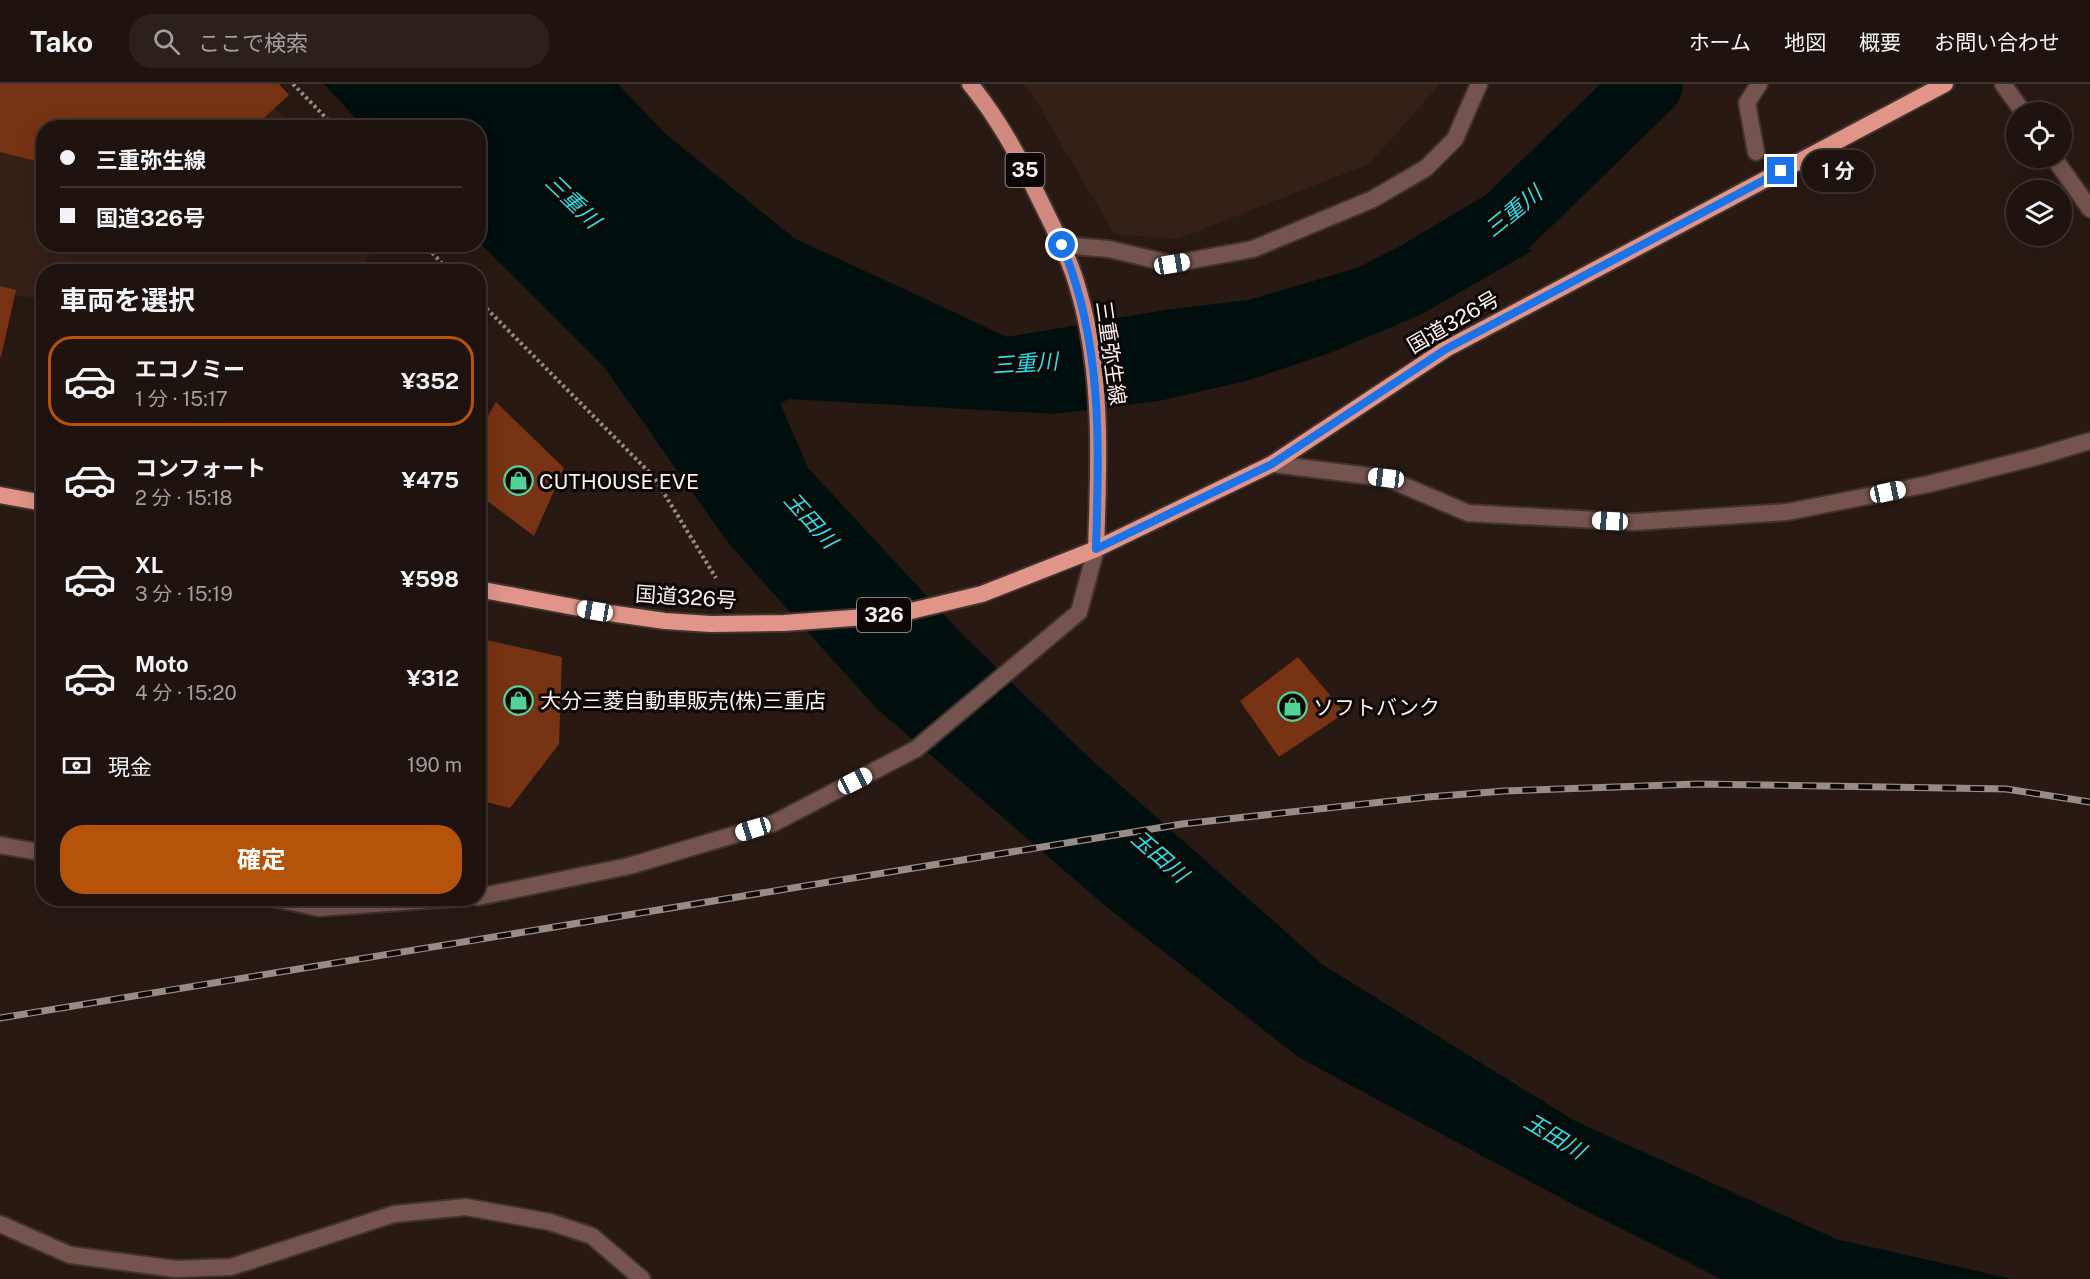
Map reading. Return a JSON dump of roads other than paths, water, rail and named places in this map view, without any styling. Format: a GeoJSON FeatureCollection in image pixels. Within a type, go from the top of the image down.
{"type":"FeatureCollection","features":[{"type":"Feature","properties":{"kind":"highway","name":"国道326号"},"geometry":{"type":"LineString","coordinates":[[486,591],[595,611],[665,621],[711,624],[846,619],[911,611],[982,594],[1096,549],[1272,464],[1446,349],[1945,84]]}},
{"type":"Feature","properties":{"kind":"highway"},"geometry":{"type":"LineString","coordinates":[[0,495],[36,502]]}},
{"type":"Feature","properties":{"kind":"main road","name":"三重弥生線"},"geometry":{"type":"LineString","coordinates":[[970,84],[1000,124],[1020,158],[1062,245],[1079,292],[1087,330],[1099,443],[1096,549]]}},
{"type":"Feature","properties":{"kind":"street"},"geometry":{"type":"LineString","coordinates":[[1062,245],[1109,249],[1172,264],[1253,249],[1373,199],[1426,168],[1455,139],[1479,84]]}},
{"type":"Feature","properties":{"kind":"street"},"geometry":{"type":"LineString","coordinates":[[1756,152],[1747,103],[1759,84]]}},
{"type":"Feature","properties":{"kind":"street"},"geometry":{"type":"LineString","coordinates":[[2003,84],[2016,102]]}},
{"type":"Feature","properties":{"kind":"street"},"geometry":{"type":"LineString","coordinates":[[2061,168],[2090,209]]}},
{"type":"Feature","properties":{"kind":"street"},"geometry":{"type":"LineString","coordinates":[[1272,464],[1386,478],[1468,513],[1634,522],[1787,512],[1929,484],[2090,441]]}},
{"type":"Feature","properties":{"kind":"street"},"geometry":{"type":"LineString","coordinates":[[486,895],[629,866],[774,823],[916,749],[1079,612],[1096,549]]}},
{"type":"Feature","properties":{"kind":"street"},"geometry":{"type":"LineString","coordinates":[[0,845],[36,852]]}},
{"type":"Feature","properties":{"kind":"street"},"geometry":{"type":"LineString","coordinates":[[310,906],[319,908],[347,906]]}},
{"type":"Feature","properties":{"kind":"street"},"geometry":{"type":"LineString","coordinates":[[0,1224],[70,1255],[176,1269],[231,1267],[394,1214],[466,1207],[550,1222],[592,1236],[642,1279]]}},
{"type":"Feature","properties":{"kind":"water","name":"玉田川"},"geometry":{"type":"Polygon","coordinates":[[[324,84],[618,84],[667,135],[794,238],[1007,337],[1165,310],[1248,300],[1357,268],[1462,215],[1532,251],[1420,315],[1332,352],[1246,381],[1159,401],[1054,414],[789,399],[780,403],[808,468],[962,634],[1084,753],[1323,965],[1575,1121],[1836,1239],[2012,1279],[1721,1279],[1576,1206],[1298,1057],[1103,904],[876,708],[729,544],[604,367],[486,249],[486,120],[357,120],[324,84]]]}},
{"type":"Feature","properties":{"kind":"waterway","name":"三重川"},"geometry":{"type":"LineString","coordinates":[[1413,278],[1507,222],[1649,84]]}},
{"type":"Feature","properties":{"kind":"railway"},"geometry":{"type":"LineString","coordinates":[[0,1018],[1182,824],[1428,797],[1504,791],[1698,784],[2006,789],[2090,802]]}},
{"type":"Feature","properties":{"kind":"place","name":"CUTHOUSE EVE"},"geometry":{"type":"Point","coordinates":[518,481]}},
{"type":"Feature","properties":{"kind":"place","name":"大分三菱自動車販売(株)三重店"},"geometry":{"type":"Point","coordinates":[519,700]}},
{"type":"Feature","properties":{"kind":"place","name":"ソフトバンク"},"geometry":{"type":"Point","coordinates":[1292,707]}}]}
